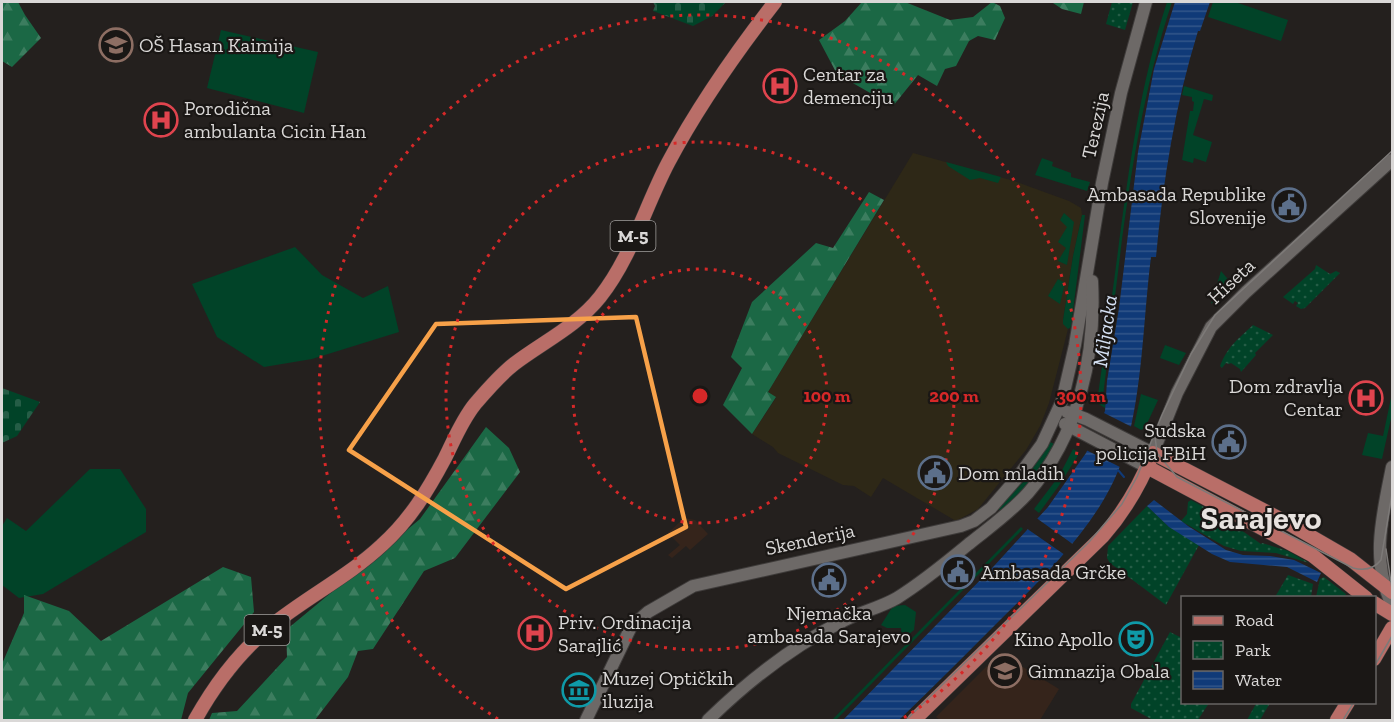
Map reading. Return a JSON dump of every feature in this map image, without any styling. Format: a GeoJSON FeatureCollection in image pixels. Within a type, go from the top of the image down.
{"type":"FeatureCollection","features":[{"type":"Feature","properties":{"kind":"main road","name":"M-5"},"geometry":{"type":"LineString","coordinates":[[195,720],[217,683],[245,649],[272,625],[381,546],[411,514],[423,497],[472,407],[488,389],[513,365],[559,334],[599,298],[614,276],[668,162],[688,128],[752,31],[775,2]]}},
{"type":"Feature","properties":{"kind":"main road","name":"Terezija"},"geometry":{"type":"LineString","coordinates":[[1057,413],[1067,386],[1102,183],[1121,93],[1146,2]]}},
{"type":"Feature","properties":{"kind":"main road","name":"Hiseta"},"geometry":{"type":"LineString","coordinates":[[914,720],[1103,536],[1127,506],[1147,467],[1177,393],[1211,327],[1246,291],[1392,160]]}},
{"type":"Feature","properties":{"kind":"main road","name":"Terezija"},"geometry":{"type":"LineString","coordinates":[[708,720],[730,699],[799,648],[845,620],[883,606],[897,598],[963,549],[1028,493],[1049,464],[1074,414],[1092,335],[1090,258]]}},
{"type":"Feature","properties":{"kind":"main road"},"geometry":{"type":"LineString","coordinates":[[1365,596],[1312,555],[1069,427],[1061,421],[1057,413],[1074,414],[1088,420],[1286,522],[1350,559],[1388,588]]}},
{"type":"Feature","properties":{"kind":"main road","name":"Skenderija"},"geometry":{"type":"LineString","coordinates":[[586,720],[631,627],[648,612],[693,586],[948,529],[974,521],[991,508],[1032,460],[1046,438],[1057,413]]}},
{"type":"Feature","properties":{"kind":"main road"},"geometry":{"type":"LineString","coordinates":[[1147,467],[1167,469],[1176,465]]}},
{"type":"Feature","properties":{"kind":"main road"},"geometry":{"type":"LineString","coordinates":[[1392,467],[1380,524],[1380,562],[1392,605]]}},
{"type":"Feature","properties":{"kind":"main road"},"geometry":{"type":"LineString","coordinates":[[948,529],[952,540],[963,549]]}},
{"type":"Feature","properties":{"kind":"main road"},"geometry":{"type":"LineString","coordinates":[[1352,587],[1388,588]]}},
{"type":"Feature","properties":{"kind":"main road"},"geometry":{"type":"LineString","coordinates":[[1376,604],[1392,614]]}},
{"type":"Feature","properties":{"kind":"main road"},"geometry":{"type":"LineString","coordinates":[[1376,656],[1392,628]]}},
{"type":"Feature","properties":{"kind":"main road"},"geometry":{"type":"LineString","coordinates":[[1337,720],[1347,704]]}},
{"type":"Feature","properties":{"kind":"highlighted area"},"geometry":{"type":"Polygon","coordinates":[[[636,317],[686,527],[566,589],[349,450],[436,324],[636,317]]]}},
{"type":"Feature","properties":{"kind":"shaded area"},"geometry":{"type":"Polygon","coordinates":[[[913,153],[1014,181],[1069,201],[1081,208],[1082,215],[1063,320],[1068,329],[1049,403],[1040,426],[1026,450],[978,509],[956,521],[883,478],[871,497],[854,486],[843,485],[778,453],[773,447],[752,434],[776,398],[768,392],[913,153]]]}},
{"type":"Feature","properties":{"kind":"shaded area"},"geometry":{"type":"Polygon","coordinates":[[[684,518],[695,520],[708,534],[690,550],[686,546],[672,558],[668,555],[680,545],[668,533],[684,518]]]}},
{"type":"Feature","properties":{"kind":"shaded area","name":"Gimnazija Obala"},"geometry":{"type":"Polygon","coordinates":[[[1000,653],[1059,689],[1040,720],[940,720],[936,717],[1000,653]]]}},
{"type":"Feature","properties":{"kind":"green space"},"geometry":{"type":"Polygon","coordinates":[[[2,2],[18,2],[41,38],[12,67],[2,61],[2,2]]]}},
{"type":"Feature","properties":{"kind":"green space"},"geometry":{"type":"Polygon","coordinates":[[[653,2],[726,2],[712,16],[693,26],[653,11],[655,6],[653,2]]]}},
{"type":"Feature","properties":{"kind":"green space"},"geometry":{"type":"Polygon","coordinates":[[[862,2],[905,2],[950,20],[973,17],[992,2],[1000,6],[1005,18],[995,40],[978,36],[969,41],[956,66],[945,69],[937,86],[918,75],[893,106],[837,74],[819,40],[845,21],[862,2]]]}},
{"type":"Feature","properties":{"kind":"green space"},"geometry":{"type":"Polygon","coordinates":[[[1054,2],[1084,2],[1081,14],[1062,9],[1054,2]]]}},
{"type":"Feature","properties":{"kind":"green space"},"geometry":{"type":"Polygon","coordinates":[[[1112,2],[1133,2],[1125,30],[1106,24],[1112,2]]]}},
{"type":"Feature","properties":{"kind":"green space"},"geometry":{"type":"Polygon","coordinates":[[[1167,2],[1172,2],[1146,98],[1128,197],[1103,396],[1105,397],[1105,408],[1097,403],[1126,189],[1147,76],[1167,2]]]}},
{"type":"Feature","properties":{"kind":"green space"},"geometry":{"type":"Polygon","coordinates":[[[1213,2],[1235,2],[1288,20],[1281,41],[1208,17],[1213,2]]]}},
{"type":"Feature","properties":{"kind":"green space"},"geometry":{"type":"Polygon","coordinates":[[[221,30],[318,52],[304,113],[207,88],[221,30]]]}},
{"type":"Feature","properties":{"kind":"green space"},"geometry":{"type":"Polygon","coordinates":[[[1184,86],[1213,95],[1212,101],[1204,99],[1193,135],[1212,142],[1206,162],[1194,158],[1193,163],[1182,160],[1190,111],[1193,111],[1194,102],[1192,97],[1182,95],[1184,86]]]}},
{"type":"Feature","properties":{"kind":"green space"},"geometry":{"type":"Polygon","coordinates":[[[1042,158],[1053,162],[1052,166],[1071,173],[1071,177],[1090,182],[1087,191],[1035,175],[1042,158]]]}},
{"type":"Feature","properties":{"kind":"green space"},"geometry":{"type":"Polygon","coordinates":[[[946,162],[1001,177],[998,183],[980,178],[970,180],[948,166],[946,162]]]}},
{"type":"Feature","properties":{"kind":"green space"},"geometry":{"type":"Polygon","coordinates":[[[869,192],[884,200],[768,392],[776,397],[752,434],[723,405],[742,368],[731,357],[752,302],[816,243],[833,248],[869,192]]]}},
{"type":"Feature","properties":{"kind":"green space"},"geometry":{"type":"Polygon","coordinates":[[[1064,213],[1074,222],[1067,265],[1058,261],[1066,248],[1058,242],[1067,227],[1060,220],[1064,213]]]}},
{"type":"Feature","properties":{"kind":"green space"},"geometry":{"type":"Polygon","coordinates":[[[1082,215],[1085,215],[1071,327],[1068,329],[1063,324],[1063,320],[1082,215]]]}},
{"type":"Feature","properties":{"kind":"green space"},"geometry":{"type":"Polygon","coordinates":[[[295,247],[322,275],[363,298],[388,286],[399,332],[312,359],[264,367],[217,337],[192,284],[295,247]]]}},
{"type":"Feature","properties":{"kind":"green space"},"geometry":{"type":"Polygon","coordinates":[[[1316,265],[1330,274],[1336,271],[1340,273],[1305,308],[1301,309],[1296,306],[1298,303],[1295,301],[1293,304],[1283,297],[1315,269],[1316,265]]]}},
{"type":"Feature","properties":{"kind":"green space"},"geometry":{"type":"Polygon","coordinates":[[[1221,271],[1232,284],[1211,304],[1221,271]]]}},
{"type":"Feature","properties":{"kind":"green space"},"geometry":{"type":"Polygon","coordinates":[[[1058,279],[1065,283],[1060,304],[1048,296],[1058,279]]]}},
{"type":"Feature","properties":{"kind":"green space"},"geometry":{"type":"Polygon","coordinates":[[[1253,325],[1273,335],[1255,353],[1256,355],[1241,372],[1231,363],[1226,363],[1222,368],[1220,366],[1230,348],[1253,325]]]}},
{"type":"Feature","properties":{"kind":"green space"},"geometry":{"type":"Polygon","coordinates":[[[1165,345],[1186,353],[1179,365],[1160,358],[1165,345]]]}},
{"type":"Feature","properties":{"kind":"green space"},"geometry":{"type":"Polygon","coordinates":[[[2,388],[40,402],[17,436],[2,443],[2,388]]]}},
{"type":"Feature","properties":{"kind":"green space"},"geometry":{"type":"Polygon","coordinates":[[[1392,393],[1392,414],[1382,459],[1362,455],[1368,433],[1383,436],[1392,393]]]}},
{"type":"Feature","properties":{"kind":"green space"},"geometry":{"type":"Polygon","coordinates":[[[1141,394],[1158,400],[1145,428],[1141,430],[1134,426],[1141,394]]]}},
{"type":"Feature","properties":{"kind":"green space"},"geometry":{"type":"Polygon","coordinates":[[[486,427],[509,448],[520,472],[455,558],[424,571],[373,649],[358,651],[348,677],[315,720],[209,720],[212,713],[237,711],[287,657],[286,630],[420,519],[486,427]]]}},
{"type":"Feature","properties":{"kind":"green space"},"geometry":{"type":"Polygon","coordinates":[[[1050,442],[1054,444],[1053,449],[1030,484],[1002,512],[998,509],[1025,480],[1050,442]]]}},
{"type":"Feature","properties":{"kind":"green space"},"geometry":{"type":"Polygon","coordinates":[[[1073,449],[1078,452],[1077,457],[1039,513],[1034,509],[1059,476],[1073,449]]]}},
{"type":"Feature","properties":{"kind":"green space"},"geometry":{"type":"Polygon","coordinates":[[[90,469],[120,469],[146,509],[146,532],[43,594],[19,598],[2,585],[2,526],[7,518],[26,531],[90,469]]]}},
{"type":"Feature","properties":{"kind":"green space"},"geometry":{"type":"Polygon","coordinates":[[[1191,500],[1224,518],[1261,544],[1288,551],[1309,563],[1276,553],[1241,551],[1224,546],[1181,521],[1187,514],[1188,502],[1191,500]]]}},
{"type":"Feature","properties":{"kind":"green space"},"geometry":{"type":"Polygon","coordinates":[[[1147,506],[1168,526],[1199,545],[1166,605],[1110,563],[1107,558],[1108,546],[1147,506]]]}},
{"type":"Feature","properties":{"kind":"green space"},"geometry":{"type":"Polygon","coordinates":[[[1021,527],[1023,529],[836,720],[832,720],[1021,527]]]}},
{"type":"Feature","properties":{"kind":"green space"},"geometry":{"type":"Polygon","coordinates":[[[223,567],[251,577],[254,612],[188,693],[181,720],[2,720],[2,664],[24,613],[24,595],[69,611],[101,641],[223,567]]]}},
{"type":"Feature","properties":{"kind":"green space"},"geometry":{"type":"Polygon","coordinates":[[[1288,575],[1313,584],[1311,596],[1276,596],[1288,575]]]}},
{"type":"Feature","properties":{"kind":"green space"},"geometry":{"type":"Polygon","coordinates":[[[1324,577],[1346,594],[1345,596],[1316,596],[1320,579],[1324,577]]]}},
{"type":"Feature","properties":{"kind":"green space"},"geometry":{"type":"Polygon","coordinates":[[[905,605],[916,612],[914,630],[902,640],[901,628],[887,628],[881,625],[893,606],[905,605]]]}},
{"type":"Feature","properties":{"kind":"green space"},"geometry":{"type":"Polygon","coordinates":[[[1170,632],[1181,638],[1181,704],[1208,704],[1198,720],[1153,720],[1131,708],[1131,704],[1170,632]]]}},
{"type":"Feature","properties":{"kind":"green space"},"geometry":{"type":"Polygon","coordinates":[[[1256,704],[1269,704],[1260,720],[1247,720],[1256,704]]]}},
{"type":"Feature","properties":{"kind":"water","name":"Miljacka"},"geometry":{"type":"Polygon","coordinates":[[[1175,2],[1210,2],[1200,31],[1198,31],[1176,115],[1162,200],[1156,257],[1151,257],[1136,403],[1125,451],[1116,476],[1104,500],[1088,523],[1053,566],[899,720],[843,720],[994,566],[1048,507],[1086,453],[1105,411],[1107,381],[1119,308],[1138,152],[1154,69],[1175,2]]]}},
{"type":"Feature","properties":{"kind":"water"},"geometry":{"type":"Polygon","coordinates":[[[1154,500],[1188,526],[1226,550],[1243,555],[1294,560],[1321,573],[1317,582],[1287,567],[1230,562],[1212,554],[1169,527],[1147,506],[1154,500]]]}},
{"type":"Feature","properties":{"kind":"pier"},"geometry":{"type":"Polygon","coordinates":[[[1102,412],[1134,428],[1122,468],[1084,449],[1102,412]]]}},
{"type":"Feature","properties":{"kind":"pier"},"geometry":{"type":"Polygon","coordinates":[[[1035,517],[1074,545],[1065,555],[1026,528],[1035,517]]]}},
{"type":"Feature","properties":{"kind":"waterway"},"geometry":{"type":"LineString","coordinates":[[1118,470],[1124,477]]}},
{"type":"Feature","properties":{"kind":"tram line"},"geometry":{"type":"LineString","coordinates":[[906,720],[1089,542],[1122,504],[1137,477],[1162,415],[1191,354],[1215,315],[1392,151]]}},
{"type":"Feature","properties":{"kind":"tram line"},"geometry":{"type":"LineString","coordinates":[[1155,436],[1157,453],[1177,477],[1353,568],[1369,569],[1381,560],[1392,494]]}},
{"type":"Feature","properties":{"kind":"tram line"},"geometry":{"type":"LineString","coordinates":[[1386,549],[1392,589]]}},
{"type":"Feature","properties":{"kind":"tram line"},"geometry":{"type":"LineString","coordinates":[[1376,664],[1392,636]]}},
{"type":"Feature","properties":{"kind":"tram line"},"geometry":{"type":"LineString","coordinates":[[1343,720],[1353,704]]}},
{"type":"Feature","properties":{"kind":"place","name":"OŠ Hasan Kaimija"},"geometry":{"type":"Point","coordinates":[116,45]}},
{"type":"Feature","properties":{"kind":"place","name":"Centar za demenciju"},"geometry":{"type":"Point","coordinates":[780,86]}},
{"type":"Feature","properties":{"kind":"place","name":"Porodična ambulanta Cicin Han"},"geometry":{"type":"Point","coordinates":[161,120]}},
{"type":"Feature","properties":{"kind":"place","name":"Ambasada Republike Slovenije"},"geometry":{"type":"Point","coordinates":[1289,205]}},
{"type":"Feature","properties":{"kind":"place","name":"Dom zdravlja Centar"},"geometry":{"type":"Point","coordinates":[1366,398]}},
{"type":"Feature","properties":{"kind":"place","name":"Sudska policija FBiH"},"geometry":{"type":"Point","coordinates":[1229,442]}},
{"type":"Feature","properties":{"kind":"place","name":"Dom mladih"},"geometry":{"type":"Point","coordinates":[935,473]}},
{"type":"Feature","properties":{"kind":"place","name":"Ambasada Grčke"},"geometry":{"type":"Point","coordinates":[958,572]}},
{"type":"Feature","properties":{"kind":"place","name":"Njemačka ambasada Sarajevo"},"geometry":{"type":"Point","coordinates":[829,580]}},
{"type":"Feature","properties":{"kind":"place","name":"Priv. Ordinacija Sarajlić"},"geometry":{"type":"Point","coordinates":[535,633]}},
{"type":"Feature","properties":{"kind":"place","name":"Kino Apollo"},"geometry":{"type":"Point","coordinates":[1136,639]}},
{"type":"Feature","properties":{"kind":"place","name":"Gimnazija Obala"},"geometry":{"type":"Point","coordinates":[1005,671]}},
{"type":"Feature","properties":{"kind":"place","name":"Muzej Optičkih iluzija"},"geometry":{"type":"Point","coordinates":[579,690]}},
{"type":"Feature","properties":{"kind":"district","name":"Sarajevo"},"geometry":{"type":"Point","coordinates":[1261,518]}}]}
